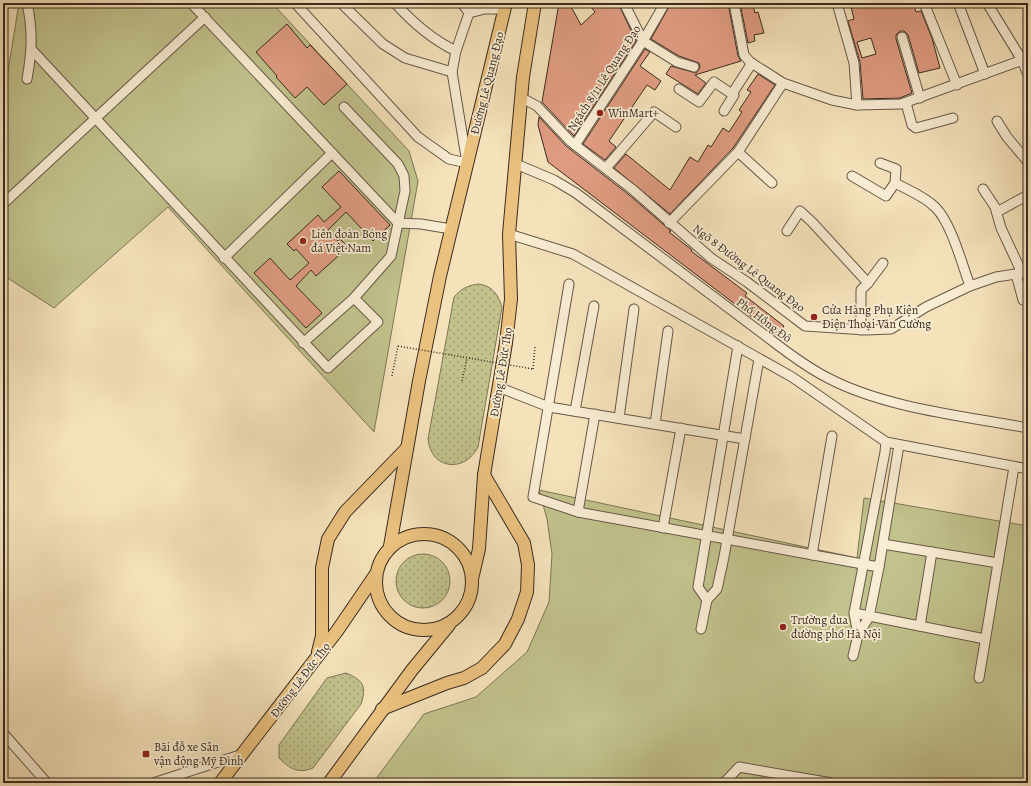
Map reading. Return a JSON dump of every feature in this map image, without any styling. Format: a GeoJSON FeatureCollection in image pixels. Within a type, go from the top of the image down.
{"type":"FeatureCollection","features":[{"type":"Feature","properties":{"kind":"main road"},"geometry":{"type":"LineString","coordinates":[[516,164],[523,76],[535,3]]}},
{"type":"Feature","properties":{"kind":"main road","name":"Đường Lê Quang Đạo"},"geometry":{"type":"LineString","coordinates":[[467,164],[506,6]]}},
{"type":"Feature","properties":{"kind":"main road"},"geometry":{"type":"LineString","coordinates":[[390,546],[407,448],[450,229],[467,164]]}},
{"type":"Feature","properties":{"kind":"main road","name":"Đường Lê Đức Thọ"},"geometry":{"type":"LineString","coordinates":[[472,579],[479,549],[484,475],[511,300],[509,234],[516,164]]}},
{"type":"Feature","properties":{"kind":"main road"},"geometry":{"type":"LineString","coordinates":[[315,661],[322,636],[322,568],[328,539],[345,512],[407,448]]}},
{"type":"Feature","properties":{"kind":"main road"},"geometry":{"type":"LineString","coordinates":[[382,709],[447,683],[464,678],[482,668],[505,644],[518,619],[527,592],[528,565],[524,543],[484,475]]}},
{"type":"Feature","properties":{"kind":"main road"},"geometry":{"type":"LineString","coordinates":[[329,783],[382,709],[464,609],[470,595],[472,579],[469,564],[461,550],[449,540],[434,534],[418,533],[403,538],[390,546],[381,559],[376,574],[376,590],[380,600],[392,618],[406,627],[422,630],[438,628],[453,621]]}},
{"type":"Feature","properties":{"kind":"main road","name":"Đường Lê Đức Thọ"},"geometry":{"type":"LineString","coordinates":[[220,783],[315,661],[376,574]]}},
{"type":"Feature","properties":{"kind":"street"},"geometry":{"type":"LineString","coordinates":[[27,79],[32,50],[32,26],[28,3]]}},
{"type":"Feature","properties":{"kind":"street"},"geometry":{"type":"LineString","coordinates":[[191,3],[398,223],[422,224],[450,229]]}},
{"type":"Feature","properties":{"kind":"street"},"geometry":{"type":"LineString","coordinates":[[295,3],[418,137],[449,159],[467,164],[452,72],[456,51],[469,13]]}},
{"type":"Feature","properties":{"kind":"street"},"geometry":{"type":"LineString","coordinates":[[341,3],[383,44],[405,58],[452,72]]}},
{"type":"Feature","properties":{"kind":"street"},"geometry":{"type":"LineString","coordinates":[[395,3],[414,24],[440,43],[456,51]]}},
{"type":"Feature","properties":{"kind":"street"},"geometry":{"type":"LineString","coordinates":[[462,3],[469,13]]}},
{"type":"Feature","properties":{"kind":"street"},"geometry":{"type":"LineString","coordinates":[[624,3],[643,41],[677,62],[694,67]]}},
{"type":"Feature","properties":{"kind":"street","name":"Ngách 8/11 Lê Quang Đạo"},"geometry":{"type":"LineString","coordinates":[[575,145],[643,41],[665,3]]}},
{"type":"Feature","properties":{"kind":"street"},"geometry":{"type":"LineString","coordinates":[[734,3],[744,55],[752,64],[783,83],[832,100],[857,105],[906,103],[1025,59]]}},
{"type":"Feature","properties":{"kind":"street"},"geometry":{"type":"LineString","coordinates":[[837,3],[854,62],[857,105]]}},
{"type":"Feature","properties":{"kind":"street"},"geometry":{"type":"LineString","coordinates":[[924,3],[957,85]]}},
{"type":"Feature","properties":{"kind":"street"},"geometry":{"type":"LineString","coordinates":[[958,3],[984,74]]}},
{"type":"Feature","properties":{"kind":"street"},"geometry":{"type":"LineString","coordinates":[[987,3],[1025,59],[1028,75]]}},
{"type":"Feature","properties":{"kind":"street"},"geometry":{"type":"LineString","coordinates":[[469,13],[506,6]]}},
{"type":"Feature","properties":{"kind":"street"},"geometry":{"type":"LineString","coordinates":[[3,204],[205,18]]}},
{"type":"Feature","properties":{"kind":"street"},"geometry":{"type":"LineString","coordinates":[[902,37],[920,98]]}},
{"type":"Feature","properties":{"kind":"street"},"geometry":{"type":"LineString","coordinates":[[32,50],[303,343],[328,368],[378,322],[354,298]]}},
{"type":"Feature","properties":{"kind":"street"},"geometry":{"type":"LineString","coordinates":[[724,111],[734,95],[732,94],[752,64]]}},
{"type":"Feature","properties":{"kind":"street"},"geometry":{"type":"LineString","coordinates":[[679,89],[698,105],[714,82],[732,94]]}},
{"type":"Feature","properties":{"kind":"street"},"geometry":{"type":"LineString","coordinates":[[669,223],[738,152],[783,83]]}},
{"type":"Feature","properties":{"kind":"street","name":"Ngõ 8 Đường Lê Quang Đạo"},"geometry":{"type":"LineString","coordinates":[[522,98],[537,106],[575,145],[606,168],[711,258],[748,282],[805,326],[861,330],[891,329],[926,307],[970,286],[996,277],[1022,272]]}},
{"type":"Feature","properties":{"kind":"street"},"geometry":{"type":"LineString","coordinates":[[906,103],[912,125],[916,128],[953,118]]}},
{"type":"Feature","properties":{"kind":"street"},"geometry":{"type":"LineString","coordinates":[[303,343],[354,298],[391,256],[405,191],[404,176],[398,164],[344,107]]}},
{"type":"Feature","properties":{"kind":"street"},"geometry":{"type":"LineString","coordinates":[[606,168],[654,112],[676,127]]}},
{"type":"Feature","properties":{"kind":"street"},"geometry":{"type":"LineString","coordinates":[[997,121],[1007,137],[1028,162]]}},
{"type":"Feature","properties":{"kind":"street"},"geometry":{"type":"LineString","coordinates":[[738,152],[772,183]]}},
{"type":"Feature","properties":{"kind":"street"},"geometry":{"type":"LineString","coordinates":[[224,258],[332,153]]}},
{"type":"Feature","properties":{"kind":"street"},"geometry":{"type":"LineString","coordinates":[[852,176],[886,196],[895,183],[896,169],[880,163]]}},
{"type":"Feature","properties":{"kind":"street","name":"Phố Hồng Đô"},"geometry":{"type":"LineString","coordinates":[[516,164],[554,180],[576,193],[779,346],[805,365],[828,378],[877,398],[1028,428]]}},
{"type":"Feature","properties":{"kind":"street"},"geometry":{"type":"LineString","coordinates":[[895,183],[923,198],[942,215],[970,286]]}},
{"type":"Feature","properties":{"kind":"street"},"geometry":{"type":"LineString","coordinates":[[983,189],[997,212],[1001,228],[1022,272],[1023,300]]}},
{"type":"Feature","properties":{"kind":"street"},"geometry":{"type":"LineString","coordinates":[[997,212],[1028,195]]}},
{"type":"Feature","properties":{"kind":"street"},"geometry":{"type":"LineString","coordinates":[[787,231],[800,211],[868,283]]}},
{"type":"Feature","properties":{"kind":"street"},"geometry":{"type":"LineString","coordinates":[[509,234],[573,254],[792,377],[886,442],[1028,470]]}},
{"type":"Feature","properties":{"kind":"street"},"geometry":{"type":"LineString","coordinates":[[861,330],[861,290],[883,263]]}},
{"type":"Feature","properties":{"kind":"street"},"geometry":{"type":"LineString","coordinates":[[569,284],[533,497],[578,512],[879,567]]}},
{"type":"Feature","properties":{"kind":"street"},"geometry":{"type":"LineString","coordinates":[[575,411],[594,306]]}},
{"type":"Feature","properties":{"kind":"street"},"geometry":{"type":"LineString","coordinates":[[619,418],[634,309]]}},
{"type":"Feature","properties":{"kind":"street"},"geometry":{"type":"LineString","coordinates":[[655,424],[668,331]]}},
{"type":"Feature","properties":{"kind":"street"},"geometry":{"type":"LineString","coordinates":[[707,600],[698,587],[738,346]]}},
{"type":"Feature","properties":{"kind":"street"},"geometry":{"type":"LineString","coordinates":[[701,629],[707,600],[717,589],[728,540],[759,359]]}},
{"type":"Feature","properties":{"kind":"street"},"geometry":{"type":"LineString","coordinates":[[498,387],[549,407],[745,439]]}},
{"type":"Feature","properties":{"kind":"street"},"geometry":{"type":"LineString","coordinates":[[578,512],[595,414]]}},
{"type":"Feature","properties":{"kind":"street"},"geometry":{"type":"LineString","coordinates":[[663,528],[681,428]]}},
{"type":"Feature","properties":{"kind":"street"},"geometry":{"type":"LineString","coordinates":[[812,555],[832,436]]}},
{"type":"Feature","properties":{"kind":"street"},"geometry":{"type":"LineString","coordinates":[[858,635],[854,613],[862,564],[886,452],[886,442]]}},
{"type":"Feature","properties":{"kind":"street"},"geometry":{"type":"LineString","coordinates":[[853,656],[858,635],[869,616],[879,567],[899,445]]}},
{"type":"Feature","properties":{"kind":"street"},"geometry":{"type":"LineString","coordinates":[[979,678],[1014,467]]}},
{"type":"Feature","properties":{"kind":"street"},"geometry":{"type":"LineString","coordinates":[[883,544],[998,563]]}},
{"type":"Feature","properties":{"kind":"street"},"geometry":{"type":"LineString","coordinates":[[920,626],[932,552]]}},
{"type":"Feature","properties":{"kind":"street"},"geometry":{"type":"LineString","coordinates":[[854,613],[985,639]]}},
{"type":"Feature","properties":{"kind":"street"},"geometry":{"type":"LineString","coordinates":[[3,733],[47,783]]}},
{"type":"Feature","properties":{"kind":"street"},"geometry":{"type":"LineString","coordinates":[[153,783],[244,753]]}},
{"type":"Feature","properties":{"kind":"street"},"geometry":{"type":"LineString","coordinates":[[724,783],[739,767],[832,783]]}},
{"type":"Feature","properties":{"kind":"path"},"geometry":{"type":"LineString","coordinates":[[392,376],[398,346],[533,369],[535,348]]}},
{"type":"Feature","properties":{"kind":"path"},"geometry":{"type":"LineString","coordinates":[[462,381],[467,358]]}},
{"type":"Feature","properties":{"kind":"green space","name":"Liên đoàn Bóng đá Việt Nam"},"geometry":{"type":"Polygon","coordinates":[[[19,3],[272,3],[409,151],[418,181],[374,432],[168,207],[54,308],[3,275],[3,102],[19,3]]]}},
{"type":"Feature","properties":{"kind":"green space"},"geometry":{"type":"Polygon","coordinates":[[[471,285],[484,285],[494,291],[499,298],[502,307],[478,447],[465,461],[457,464],[449,464],[442,462],[435,457],[430,449],[428,439],[454,297],[465,288],[471,285]]]}},
{"type":"Feature","properties":{"kind":"green space","name":"Trường đua đường phố Hà Nội"},"geometry":{"type":"Polygon","coordinates":[[[539,490],[857,558],[864,498],[1028,526],[1028,783],[373,783],[424,714],[476,697],[527,652],[549,602],[552,554],[547,519],[539,490]]]}},
{"type":"Feature","properties":{"kind":"green space"},"geometry":{"type":"Polygon","coordinates":[[[423,554],[433,556],[442,562],[448,571],[450,581],[448,591],[442,600],[433,606],[423,608],[413,606],[404,600],[398,591],[396,581],[398,571],[404,562],[413,556],[423,554]]]}},
{"type":"Feature","properties":{"kind":"green space"},"geometry":{"type":"Polygon","coordinates":[[[346,673],[356,678],[362,684],[364,693],[361,704],[313,768],[303,771],[291,768],[279,758],[279,745],[327,678],[346,673]]]}},
{"type":"Feature","properties":{"kind":"building"},"geometry":{"type":"Polygon","coordinates":[[[559,3],[569,3],[581,25],[595,12],[591,7],[595,3],[618,3],[636,41],[574,136],[542,102],[559,3]]]}},
{"type":"Feature","properties":{"kind":"building"},"geometry":{"type":"Polygon","coordinates":[[[671,3],[728,3],[738,56],[741,61],[695,75],[706,83],[698,94],[666,74],[671,66],[696,73],[700,68],[699,63],[679,56],[651,39],[671,3]]]}},
{"type":"Feature","properties":{"kind":"building"},"geometry":{"type":"Polygon","coordinates":[[[740,3],[752,3],[755,13],[758,12],[764,33],[754,35],[755,41],[748,43],[740,3]]]}},
{"type":"Feature","properties":{"kind":"building"},"geometry":{"type":"Polygon","coordinates":[[[850,3],[913,3],[916,12],[921,11],[932,38],[940,68],[919,73],[908,35],[904,31],[900,31],[896,35],[896,39],[912,93],[900,98],[863,99],[860,62],[848,21],[854,19],[850,3]],[[871,38],[857,42],[862,58],[876,54],[871,38]]]}},
{"type":"Feature","properties":{"kind":"building"},"geometry":{"type":"Polygon","coordinates":[[[287,24],[307,48],[310,45],[347,84],[324,105],[307,87],[295,98],[256,52],[287,24]]]}},
{"type":"Feature","properties":{"kind":"building"},"geometry":{"type":"Polygon","coordinates":[[[645,49],[650,52],[640,66],[661,81],[655,90],[647,85],[609,141],[616,147],[605,160],[583,144],[645,49]]]}},
{"type":"Feature","properties":{"kind":"building"},"geometry":{"type":"Polygon","coordinates":[[[758,74],[775,85],[733,148],[670,214],[614,168],[626,154],[670,190],[690,157],[698,162],[708,145],[711,147],[723,128],[729,132],[742,112],[739,110],[751,92],[747,90],[758,74]]]}},
{"type":"Feature","properties":{"kind":"building"},"geometry":{"type":"Polygon","coordinates":[[[539,117],[566,146],[628,194],[671,231],[669,232],[692,250],[691,251],[747,293],[745,296],[784,326],[777,336],[548,162],[538,125],[539,117]]]}},
{"type":"Feature","properties":{"kind":"building"},"geometry":{"type":"Polygon","coordinates":[[[339,171],[390,225],[373,241],[346,212],[328,230],[338,241],[340,239],[348,247],[316,276],[311,270],[296,286],[322,313],[306,328],[254,273],[270,258],[290,280],[309,263],[296,249],[294,251],[287,244],[318,215],[324,222],[341,207],[322,187],[339,171]]]}},
{"type":"Feature","properties":{"kind":"place","name":"WinMart+"},"geometry":{"type":"Point","coordinates":[600,113]}},
{"type":"Feature","properties":{"kind":"place","name":"Liên đoàn Bóng đá Việt Nam"},"geometry":{"type":"Point","coordinates":[303,241]}},
{"type":"Feature","properties":{"kind":"place","name":"Cửa Hàng Phụ Kiện Điện Thoại Văn Cường"},"geometry":{"type":"Point","coordinates":[814,317]}},
{"type":"Feature","properties":{"kind":"place","name":"Trường đua đường phố Hà Nội"},"geometry":{"type":"Point","coordinates":[783,627]}},
{"type":"Feature","properties":{"kind":"place","name":"Bãi đỗ xe Sân vận động Mỹ Đình"},"geometry":{"type":"Point","coordinates":[146,754]}}]}
